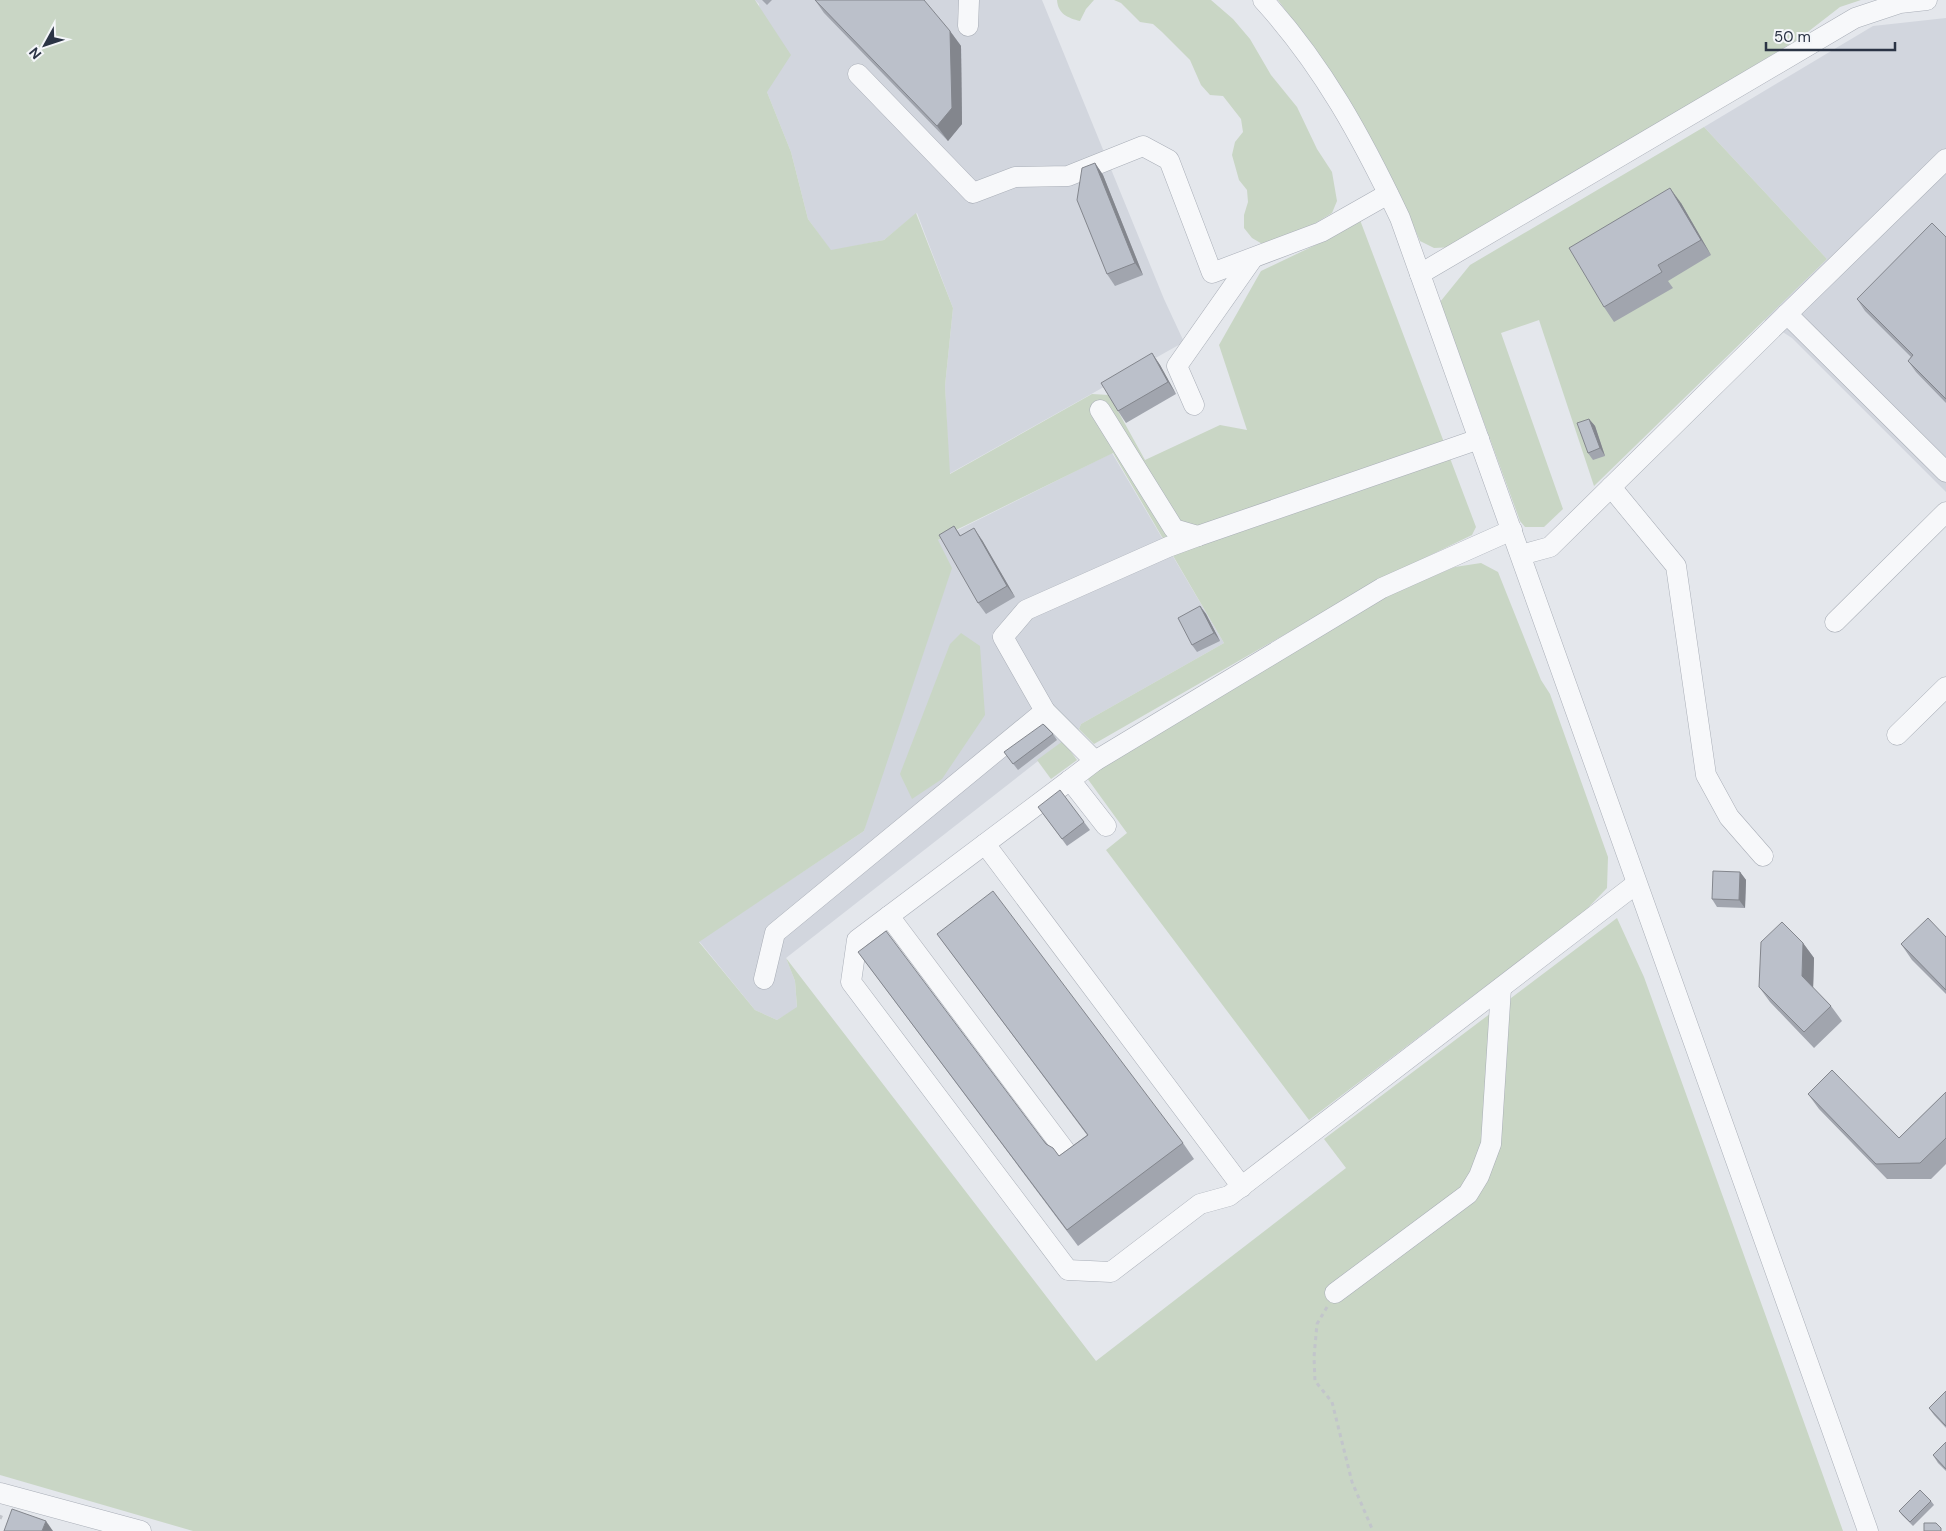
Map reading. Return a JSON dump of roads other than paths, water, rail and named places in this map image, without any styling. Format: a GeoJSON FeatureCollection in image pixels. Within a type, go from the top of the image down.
{"type":"FeatureCollection","features":[{"type":"Feature","properties":{"kind":"street"},"geometry":{"type":"LineString","coordinates":[[968,26],[969,0]]}},
{"type":"Feature","properties":{"kind":"street"},"geometry":{"type":"LineString","coordinates":[[1263,0],[1313,63],[1349,116],[1400,218],[1868,1531]]}},
{"type":"Feature","properties":{"kind":"street"},"geometry":{"type":"LineString","coordinates":[[1420,274],[1855,18],[1900,2],[1927,0]]}},
{"type":"Feature","properties":{"kind":"street"},"geometry":{"type":"LineString","coordinates":[[858,74],[973,193],[1015,177],[1068,176],[1143,146],[1169,160],[1212,273],[1322,232],[1388,194]]}},
{"type":"Feature","properties":{"kind":"street"},"geometry":{"type":"LineString","coordinates":[[1521,556],[1550,547],[1946,159]]}},
{"type":"Feature","properties":{"kind":"street"},"geometry":{"type":"LineString","coordinates":[[1194,405],[1177,366],[1252,258]]}},
{"type":"Feature","properties":{"kind":"street"},"geometry":{"type":"LineString","coordinates":[[1787,314],[1946,472]]}},
{"type":"Feature","properties":{"kind":"street"},"geometry":{"type":"LineString","coordinates":[[1100,410],[1174,529],[1198,536]]}},
{"type":"Feature","properties":{"kind":"street"},"geometry":{"type":"LineString","coordinates":[[1095,761],[1045,711],[1003,637],[1026,610],[1168,547],[1479,439]]}},
{"type":"Feature","properties":{"kind":"street"},"geometry":{"type":"LineString","coordinates":[[1611,487],[1676,566],[1706,776],[1730,817],[1763,856]]}},
{"type":"Feature","properties":{"kind":"street"},"geometry":{"type":"LineString","coordinates":[[1835,622],[1946,512]]}},
{"type":"Feature","properties":{"kind":"street"},"geometry":{"type":"LineString","coordinates":[[1512,530],[1382,588],[1095,761],[857,940],[851,982],[1068,1270],[1112,1272],[1200,1204],[1229,1196],[1242,1187],[1636,884]]}},
{"type":"Feature","properties":{"kind":"street"},"geometry":{"type":"LineString","coordinates":[[1897,735],[1946,687]]}},
{"type":"Feature","properties":{"kind":"street"},"geometry":{"type":"LineString","coordinates":[[764,979],[775,933],[1045,711]]}},
{"type":"Feature","properties":{"kind":"street"},"geometry":{"type":"LineString","coordinates":[[1070,780],[1106,826]]}},
{"type":"Feature","properties":{"kind":"street"},"geometry":{"type":"LineString","coordinates":[[985,844],[1242,1187]]}},
{"type":"Feature","properties":{"kind":"street"},"geometry":{"type":"LineString","coordinates":[[889,916],[1066,1152]]}},
{"type":"Feature","properties":{"kind":"street"},"geometry":{"type":"LineString","coordinates":[[1335,1293],[1468,1194],[1479,1176],[1491,1144],[1501,988]]}},
{"type":"Feature","properties":{"kind":"street"},"geometry":{"type":"LineString","coordinates":[[1,1503],[141,1531]]}}]}
